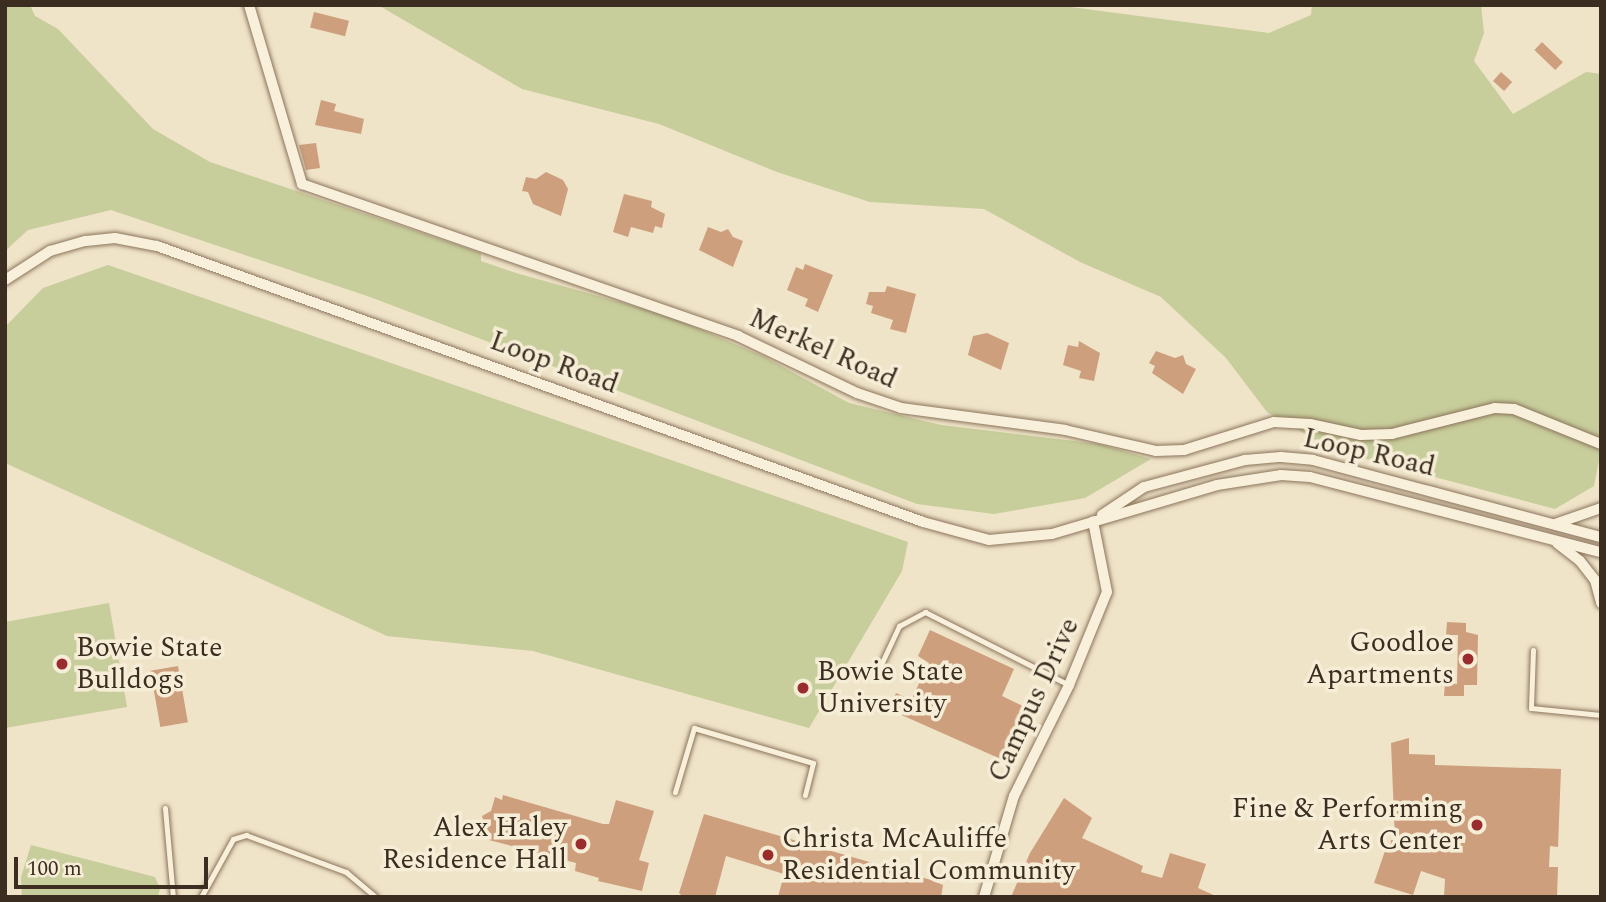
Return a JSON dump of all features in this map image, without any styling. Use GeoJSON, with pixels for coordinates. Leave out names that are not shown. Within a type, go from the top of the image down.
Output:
{"type":"FeatureCollection","features":[{"type":"Feature","properties":{"kind":"street","name":"Merkel Road"},"geometry":{"type":"LineString","coordinates":[[249,5],[302,184],[726,331],[857,393],[901,408],[1065,430],[1156,451],[1184,450],[1274,422],[1310,424],[1361,435],[1392,434],[1495,408],[1514,409],[1601,444]]}},
{"type":"Feature","properties":{"kind":"street","name":"Loop Road"},"geometry":{"type":"LineString","coordinates":[[5,280],[50,251],[100,238],[132,240],[203,260],[961,535],[1014,540],[1093,521],[1216,485],[1281,475],[1310,477],[1601,552]]}},
{"type":"Feature","properties":{"kind":"street","name":"Loop Road"},"geometry":{"type":"LineString","coordinates":[[1093,521],[1144,487],[1245,460],[1281,457],[1313,460],[1601,537]]}},
{"type":"Feature","properties":{"kind":"street"},"geometry":{"type":"LineString","coordinates":[[1553,525],[1601,508]]}},
{"type":"Feature","properties":{"kind":"street","name":"Campus Drive"},"geometry":{"type":"LineString","coordinates":[[984,897],[1014,796],[1069,685],[1107,592],[1093,521]]}},
{"type":"Feature","properties":{"kind":"street"},"geometry":{"type":"LineString","coordinates":[[1551,539],[1580,561],[1595,580],[1601,603]]}},
{"type":"Feature","properties":{"kind":"lane"},"geometry":{"type":"LineString","coordinates":[[878,671],[899,626],[925,612],[1069,685]]}},
{"type":"Feature","properties":{"kind":"lane"},"geometry":{"type":"LineString","coordinates":[[1533,650],[1531,708],[1601,715]]}},
{"type":"Feature","properties":{"kind":"lane"},"geometry":{"type":"LineString","coordinates":[[675,792],[694,729],[814,762],[805,795]]}},
{"type":"Feature","properties":{"kind":"lane"},"geometry":{"type":"LineString","coordinates":[[165,807],[173,897]]}},
{"type":"Feature","properties":{"kind":"lane"},"geometry":{"type":"LineString","coordinates":[[201,897],[220,856],[233,839],[246,835],[346,872],[376,897]]}},
{"type":"Feature","properties":{"kind":"green space"},"geometry":{"type":"Polygon","coordinates":[[[5,5],[30,5],[35,16],[58,29],[153,129],[210,162],[481,253],[481,261],[516,273],[666,315],[763,356],[849,403],[941,425],[1099,444],[1151,459],[1085,498],[994,514],[917,504],[370,297],[111,210],[28,230],[5,251],[5,5]]]}},
{"type":"Feature","properties":{"kind":"green space"},"geometry":{"type":"Polygon","coordinates":[[[378,5],[1055,5],[1269,33],[1311,15],[1312,5],[1481,5],[1484,33],[1474,61],[1513,114],[1586,72],[1601,74],[1601,450],[1594,486],[1555,509],[1333,450],[1267,412],[1226,358],[1161,297],[1080,262],[984,209],[870,202],[777,172],[659,124],[522,89],[378,5]]]}},
{"type":"Feature","properties":{"kind":"green space"},"geometry":{"type":"Polygon","coordinates":[[[108,265],[908,542],[902,571],[809,728],[533,651],[387,636],[5,463],[5,327],[43,288],[108,265]]]}},
{"type":"Feature","properties":{"kind":"green space","name":"Bowie State Bulldogs"},"geometry":{"type":"Polygon","coordinates":[[[109,603],[127,707],[5,728],[5,622],[109,603]]]}},
{"type":"Feature","properties":{"kind":"green space"},"geometry":{"type":"Polygon","coordinates":[[[31,845],[155,877],[160,888],[158,897],[22,897],[21,877],[31,845]]]}},
{"type":"Feature","properties":{"kind":"building"},"geometry":{"type":"Polygon","coordinates":[[[314,12],[349,21],[345,36],[310,28],[314,12]]]}},
{"type":"Feature","properties":{"kind":"building"},"geometry":{"type":"Polygon","coordinates":[[[1542,42],[1563,62],[1555,70],[1534,50],[1542,42]]]}},
{"type":"Feature","properties":{"kind":"building"},"geometry":{"type":"Polygon","coordinates":[[[1501,72],[1512,82],[1504,91],[1493,81],[1501,72]]]}},
{"type":"Feature","properties":{"kind":"building"},"geometry":{"type":"Polygon","coordinates":[[[321,100],[336,104],[334,111],[364,119],[361,134],[315,125],[321,100]]]}},
{"type":"Feature","properties":{"kind":"building"},"geometry":{"type":"Polygon","coordinates":[[[316,143],[320,168],[306,170],[299,145],[316,143]]]}},
{"type":"Feature","properties":{"kind":"building"},"geometry":{"type":"Polygon","coordinates":[[[546,172],[563,180],[568,189],[561,216],[533,204],[528,192],[522,191],[526,177],[536,179],[546,172]]]}},
{"type":"Feature","properties":{"kind":"building"},"geometry":{"type":"Polygon","coordinates":[[[624,194],[652,201],[651,207],[665,214],[662,228],[655,226],[653,233],[631,227],[628,237],[613,232],[624,194]]]}},
{"type":"Feature","properties":{"kind":"building"},"geometry":{"type":"Polygon","coordinates":[[[708,227],[721,232],[728,229],[733,237],[743,241],[733,267],[699,250],[708,227]]]}},
{"type":"Feature","properties":{"kind":"building"},"geometry":{"type":"Polygon","coordinates":[[[805,264],[833,275],[818,312],[805,306],[808,299],[787,290],[796,267],[803,270],[805,264]]]}},
{"type":"Feature","properties":{"kind":"building"},"geometry":{"type":"Polygon","coordinates":[[[887,286],[916,294],[906,333],[890,329],[893,320],[871,313],[873,306],[866,304],[869,292],[885,292],[887,286]]]}},
{"type":"Feature","properties":{"kind":"building"},"geometry":{"type":"Polygon","coordinates":[[[987,333],[1009,343],[1001,370],[968,355],[973,336],[987,333]]]}},
{"type":"Feature","properties":{"kind":"building"},"geometry":{"type":"Polygon","coordinates":[[[1079,341],[1100,353],[1094,381],[1079,378],[1081,371],[1063,365],[1068,345],[1078,347],[1079,341]]]}},
{"type":"Feature","properties":{"kind":"building"},"geometry":{"type":"Polygon","coordinates":[[[1156,351],[1175,358],[1183,355],[1186,364],[1196,369],[1183,394],[1152,373],[1155,366],[1149,363],[1156,351]]]}},
{"type":"Feature","properties":{"kind":"building","name":"Goodloe Apartments"},"geometry":{"type":"Polygon","coordinates":[[[1447,622],[1466,623],[1466,632],[1478,635],[1477,685],[1464,685],[1464,696],[1444,696],[1445,683],[1457,684],[1458,635],[1446,635],[1447,622]]]}},
{"type":"Feature","properties":{"kind":"building"},"geometry":{"type":"Polygon","coordinates":[[[930,630],[1014,669],[1002,696],[1027,708],[1003,760],[888,709],[896,693],[911,700],[929,663],[918,656],[930,630]]]}},
{"type":"Feature","properties":{"kind":"building"},"geometry":{"type":"Polygon","coordinates":[[[178,666],[188,722],[160,727],[150,671],[178,666]]]}},
{"type":"Feature","properties":{"kind":"building","name":"Fine & Performing Arts Center"},"geometry":{"type":"Polygon","coordinates":[[[1409,738],[1409,754],[1435,755],[1435,765],[1561,769],[1558,847],[1550,846],[1549,867],[1558,867],[1557,897],[1444,897],[1445,879],[1421,871],[1413,895],[1374,883],[1386,848],[1390,850],[1391,840],[1395,840],[1391,743],[1409,738]]]}},
{"type":"Feature","properties":{"kind":"building","name":"Alex Haley Residence Hall"},"geometry":{"type":"Polygon","coordinates":[[[503,795],[603,824],[609,824],[616,800],[654,811],[639,860],[649,863],[642,891],[598,881],[599,878],[575,871],[576,863],[489,840],[482,816],[491,811],[495,797],[502,800],[503,795]]]}},
{"type":"Feature","properties":{"kind":"building"},"geometry":{"type":"Polygon","coordinates":[[[1064,798],[1092,818],[1082,838],[1143,866],[1141,872],[1162,878],[1170,853],[1206,864],[1198,888],[1218,897],[1011,897],[1030,853],[1064,798]]]}},
{"type":"Feature","properties":{"kind":"building","name":"Christa McAuliffe Residential Community"},"geometry":{"type":"Polygon","coordinates":[[[704,814],[931,880],[943,885],[941,897],[778,897],[784,874],[726,856],[715,897],[683,897],[679,893],[704,814]]]}},
{"type":"Feature","properties":{"kind":"place","name":"Goodloe Apartments"},"geometry":{"type":"Point","coordinates":[1468,659]}},
{"type":"Feature","properties":{"kind":"place","name":"Bowie State Bulldogs"},"geometry":{"type":"Point","coordinates":[62,664]}},
{"type":"Feature","properties":{"kind":"place","name":"Bowie State University"},"geometry":{"type":"Point","coordinates":[803,688]}},
{"type":"Feature","properties":{"kind":"place","name":"Fine & Performing Arts Center"},"geometry":{"type":"Point","coordinates":[1477,825]}},
{"type":"Feature","properties":{"kind":"place","name":"Alex Haley Residence Hall"},"geometry":{"type":"Point","coordinates":[581,844]}},
{"type":"Feature","properties":{"kind":"place","name":"Christa McAuliffe Residential Community"},"geometry":{"type":"Point","coordinates":[768,855]}}]}
